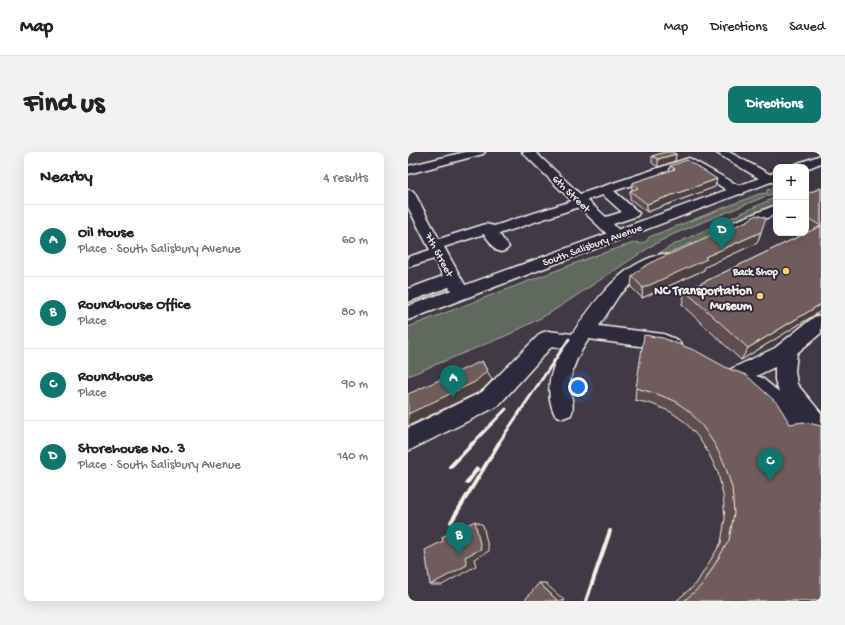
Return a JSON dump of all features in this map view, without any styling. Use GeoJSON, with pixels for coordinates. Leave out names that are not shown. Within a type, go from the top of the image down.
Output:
{"type":"FeatureCollection","features":[{"type":"Feature","properties":{"kind":"main road"},"geometry":{"type":"LineString","coordinates":[[808,164],[821,159]]}},
{"type":"Feature","properties":{"kind":"main road","name":"South Salisbury Avenue"},"geometry":{"type":"LineString","coordinates":[[408,312],[457,286],[616,235],[772,178]]}},
{"type":"Feature","properties":{"kind":"street"},"geometry":{"type":"LineString","coordinates":[[408,170],[479,152]]}},
{"type":"Feature","properties":{"kind":"street","name":"6th Street"},"geometry":{"type":"LineString","coordinates":[[528,152],[616,235]]}},
{"type":"Feature","properties":{"kind":"street"},"geometry":{"type":"LineString","coordinates":[[721,152],[772,178]]}},
{"type":"Feature","properties":{"kind":"street"},"geometry":{"type":"LineString","coordinates":[[678,155],[738,191]]}},
{"type":"Feature","properties":{"kind":"street"},"geometry":{"type":"LineString","coordinates":[[408,262],[437,248],[486,228],[493,231],[608,193],[689,162]]}},
{"type":"Feature","properties":{"kind":"street"},"geometry":{"type":"LineString","coordinates":[[608,193],[648,224]]}},
{"type":"Feature","properties":{"kind":"street","name":"7th Street"},"geometry":{"type":"LineString","coordinates":[[408,194],[457,286]]}},
{"type":"Feature","properties":{"kind":"street"},"geometry":{"type":"LineString","coordinates":[[718,234],[773,210]]}},
{"type":"Feature","properties":{"kind":"street"},"geometry":{"type":"LineString","coordinates":[[603,223],[632,213]]}},
{"type":"Feature","properties":{"kind":"street"},"geometry":{"type":"LineString","coordinates":[[493,231],[492,234],[501,247]]}},
{"type":"Feature","properties":{"kind":"street"},"geometry":{"type":"LineString","coordinates":[[563,408],[559,396],[559,384],[564,367],[581,336],[613,291],[634,273],[675,253]]}},
{"type":"Feature","properties":{"kind":"street"},"geometry":{"type":"LineString","coordinates":[[408,296],[457,286]]}},
{"type":"Feature","properties":{"kind":"street"},"geometry":{"type":"LineString","coordinates":[[818,329],[787,349],[782,354],[730,372],[748,379],[798,423],[814,425],[821,429]]}},
{"type":"Feature","properties":{"kind":"street"},"geometry":{"type":"LineString","coordinates":[[408,440],[490,399],[548,338],[581,336],[663,342],[688,351]]}},
{"type":"Feature","properties":{"kind":"street"},"geometry":{"type":"LineString","coordinates":[[787,349],[785,364],[786,384],[805,412],[821,429]]}},
{"type":"Feature","properties":{"kind":"green space"},"geometry":{"type":"Polygon","coordinates":[[[773,188],[773,193],[674,234],[653,245],[550,313],[510,334],[408,376],[408,327],[597,255],[637,242],[639,244],[647,241],[649,237],[759,194],[767,193],[767,190],[773,188]]]}},
{"type":"Feature","properties":{"kind":"green space"},"geometry":{"type":"Polygon","coordinates":[[[773,198],[773,209],[666,254],[638,269],[659,253],[675,244],[773,198]]]}},
{"type":"Feature","properties":{"kind":"building"},"geometry":{"type":"Polygon","coordinates":[[[665,152],[672,152],[676,154],[658,159],[652,156],[665,152]]]}},
{"type":"Feature","properties":{"kind":"building"},"geometry":{"type":"Polygon","coordinates":[[[687,160],[717,179],[647,204],[630,191],[638,188],[632,183],[675,169],[670,166],[687,160]]]}},
{"type":"Feature","properties":{"kind":"building"},"geometry":{"type":"Polygon","coordinates":[[[821,188],[821,226],[809,219],[809,193],[821,188]]]}},
{"type":"Feature","properties":{"kind":"building"},"geometry":{"type":"Polygon","coordinates":[[[756,215],[766,218],[761,232],[705,257],[707,259],[643,288],[632,276],[642,268],[658,259],[747,221],[756,215]]]}},
{"type":"Feature","properties":{"kind":"building","name":"Back Shop"},"geometry":{"type":"Polygon","coordinates":[[[821,226],[821,304],[748,348],[685,291],[800,236],[809,236],[809,232],[821,226]]]}},
{"type":"Feature","properties":{"kind":"building"},"geometry":{"type":"Polygon","coordinates":[[[644,335],[663,338],[696,351],[727,368],[746,375],[777,403],[790,424],[804,422],[821,426],[821,601],[684,601],[703,584],[729,540],[734,513],[732,488],[725,465],[715,445],[703,427],[690,412],[675,401],[636,388],[644,335]]]}},
{"type":"Feature","properties":{"kind":"building"},"geometry":{"type":"Polygon","coordinates":[[[482,361],[487,371],[475,382],[408,414],[408,394],[482,361]]]}},
{"type":"Feature","properties":{"kind":"building"},"geometry":{"type":"Polygon","coordinates":[[[475,521],[481,549],[465,557],[467,565],[430,585],[425,550],[443,541],[442,537],[475,521]]]}},
{"type":"Feature","properties":{"kind":"building"},"geometry":{"type":"Polygon","coordinates":[[[539,583],[558,601],[524,601],[539,583]]]}},
{"type":"Feature","properties":{"kind":"railway"},"geometry":{"type":"LineString","coordinates":[[498,444],[569,339]]}},
{"type":"Feature","properties":{"kind":"railway"},"geometry":{"type":"LineString","coordinates":[[472,444],[506,409]]}},
{"type":"Feature","properties":{"kind":"railway"},"geometry":{"type":"LineString","coordinates":[[450,467],[473,443]]}},
{"type":"Feature","properties":{"kind":"railway"},"geometry":{"type":"LineString","coordinates":[[451,522],[499,443]]}},
{"type":"Feature","properties":{"kind":"railway"},"geometry":{"type":"LineString","coordinates":[[467,483],[477,469]]}},
{"type":"Feature","properties":{"kind":"railway"},"geometry":{"type":"LineString","coordinates":[[586,601],[610,531]]}},
{"type":"Feature","properties":{"kind":"place","name":"Storehouse No. 3"},"geometry":{"type":"Point","coordinates":[722,250]}},
{"type":"Feature","properties":{"kind":"place","name":"Back Shop"},"geometry":{"type":"Point","coordinates":[786,271]}},
{"type":"Feature","properties":{"kind":"place","name":"NC Transportation Museum"},"geometry":{"type":"Point","coordinates":[760,296]}},
{"type":"Feature","properties":{"kind":"place","name":"Oil House"},"geometry":{"type":"Point","coordinates":[453,398]}},
{"type":"Feature","properties":{"kind":"place","name":"Roundhouse"},"geometry":{"type":"Point","coordinates":[770,481]}},
{"type":"Feature","properties":{"kind":"place","name":"Roundhouse Office"},"geometry":{"type":"Point","coordinates":[459,555]}}]}
